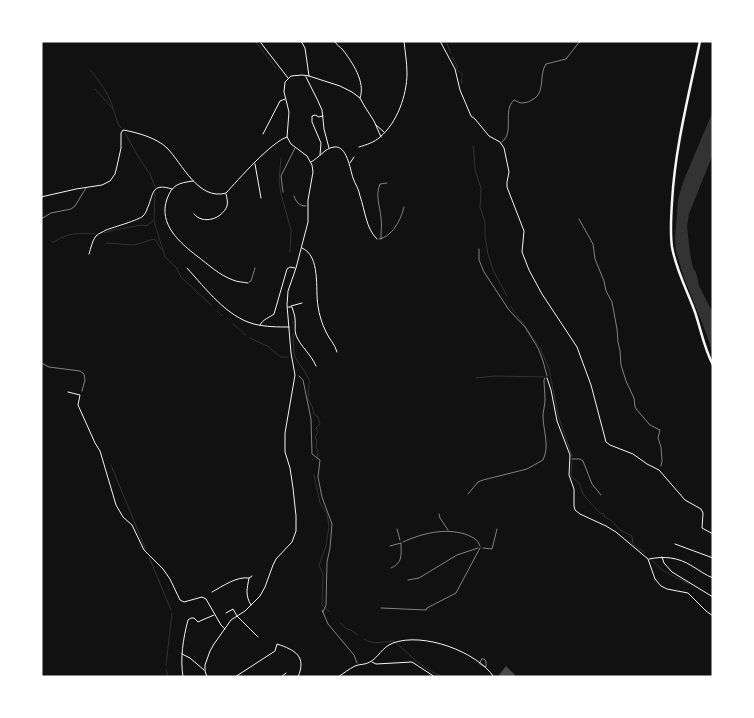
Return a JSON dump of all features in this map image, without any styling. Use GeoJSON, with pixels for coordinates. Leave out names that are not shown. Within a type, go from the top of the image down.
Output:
{"type":"FeatureCollection","features":[{"type":"Feature","properties":{"kind":"main road"},"geometry":{"type":"LineString","coordinates":[[700,41],[677,151],[671,233],[674,254],[695,313],[704,347],[712,365]]}},
{"type":"Feature","properties":{"kind":"street"},"geometry":{"type":"LineString","coordinates":[[301,41],[305,48],[309,76]]}},
{"type":"Feature","properties":{"kind":"street"},"geometry":{"type":"LineString","coordinates":[[334,41],[346,54],[358,76],[362,88],[360,98]]}},
{"type":"Feature","properties":{"kind":"street"},"geometry":{"type":"LineString","coordinates":[[359,147],[381,137],[398,113],[405,90],[407,71],[404,41]]}},
{"type":"Feature","properties":{"kind":"street"},"geometry":{"type":"LineString","coordinates":[[440,41],[455,68],[460,90],[471,116],[476,119],[489,136],[500,142],[504,148],[509,172],[506,182],[507,187],[524,231],[522,252],[542,294],[577,346],[591,385],[605,440],[610,445],[634,454],[659,470],[685,500],[701,509],[703,513],[702,528]]}},
{"type":"Feature","properties":{"kind":"street"},"geometry":{"type":"LineString","coordinates":[[261,43],[288,78]]}},
{"type":"Feature","properties":{"kind":"street"},"geometry":{"type":"LineString","coordinates":[[207,677],[205,665],[210,651],[231,620],[252,605],[262,593],[276,559],[292,542],[296,532],[293,488],[285,452],[285,433],[295,375],[291,355],[288,290],[302,248],[308,222],[308,206],[313,172],[311,162],[307,156],[295,148],[287,137],[289,112],[284,86],[288,78],[295,75],[309,76],[352,92],[360,98],[376,124],[381,137]]}},
{"type":"Feature","properties":{"kind":"street"},"geometry":{"type":"LineString","coordinates":[[306,76],[318,100],[329,149]]}},
{"type":"Feature","properties":{"kind":"street"},"geometry":{"type":"LineString","coordinates":[[264,134],[280,101],[285,98]]}},
{"type":"Feature","properties":{"kind":"street"},"geometry":{"type":"LineString","coordinates":[[320,156],[321,143],[312,122],[312,116],[323,116]]}},
{"type":"Feature","properties":{"kind":"street"},"geometry":{"type":"LineString","coordinates":[[376,124],[385,132]]}},
{"type":"Feature","properties":{"kind":"street"},"geometry":{"type":"LineString","coordinates":[[41,197],[110,182],[117,166],[121,148],[121,132],[123,130],[133,131],[146,136],[166,147],[194,181],[205,191],[216,194],[226,193],[278,142],[287,137]]}},
{"type":"Feature","properties":{"kind":"street"},"geometry":{"type":"LineString","coordinates":[[311,162],[329,149],[336,147],[342,150],[360,193],[367,222],[377,239]]}},
{"type":"Feature","properties":{"kind":"street"},"geometry":{"type":"LineString","coordinates":[[349,163],[352,162],[354,157]]}},
{"type":"Feature","properties":{"kind":"street"},"geometry":{"type":"LineString","coordinates":[[255,164],[261,198]]}},
{"type":"Feature","properties":{"kind":"street"},"geometry":{"type":"LineString","coordinates":[[194,181],[179,183],[172,189],[165,203],[167,222],[176,237],[186,248],[213,269],[235,281],[248,283]]}},
{"type":"Feature","properties":{"kind":"street"},"geometry":{"type":"LineString","coordinates":[[89,254],[98,234],[143,216],[147,211],[156,188],[172,189]]}},
{"type":"Feature","properties":{"kind":"street"},"geometry":{"type":"LineString","coordinates":[[194,214],[196,217],[206,220],[217,217],[227,204],[226,193]]}},
{"type":"Feature","properties":{"kind":"street"},"geometry":{"type":"LineString","coordinates":[[302,248],[310,253],[312,258],[317,279],[318,305],[326,332],[336,346],[337,352]]}},
{"type":"Feature","properties":{"kind":"street"},"geometry":{"type":"LineString","coordinates":[[260,326],[264,319],[274,314],[286,269],[290,267],[296,268]]}},
{"type":"Feature","properties":{"kind":"street"},"geometry":{"type":"LineString","coordinates":[[187,268],[223,307],[233,315],[260,326],[289,327]]}},
{"type":"Feature","properties":{"kind":"street"},"geometry":{"type":"LineString","coordinates":[[289,307],[302,303]]}},
{"type":"Feature","properties":{"kind":"street"},"geometry":{"type":"LineString","coordinates":[[289,307],[292,307],[293,310],[296,336],[316,366]]}},
{"type":"Feature","properties":{"kind":"street"},"geometry":{"type":"LineString","coordinates":[[547,378],[556,417],[569,452],[569,474],[574,489],[574,506],[576,511],[616,532],[648,559],[654,579],[660,586],[688,594],[706,612],[713,616]]}},
{"type":"Feature","properties":{"kind":"street"},"geometry":{"type":"LineString","coordinates":[[68,392],[80,395],[78,404],[100,452],[116,505],[123,517],[132,525],[144,550],[170,579],[180,600],[184,602],[202,597],[206,599],[225,629]]}},
{"type":"Feature","properties":{"kind":"street"},"geometry":{"type":"LineString","coordinates":[[699,528],[713,534]]}},
{"type":"Feature","properties":{"kind":"street"},"geometry":{"type":"LineString","coordinates":[[675,544],[713,558]]}},
{"type":"Feature","properties":{"kind":"street"},"geometry":{"type":"LineString","coordinates":[[662,557],[664,563],[672,572],[713,597]]}},
{"type":"Feature","properties":{"kind":"street"},"geometry":{"type":"LineString","coordinates":[[648,559],[673,558],[687,563],[713,578]]}},
{"type":"Feature","properties":{"kind":"street"},"geometry":{"type":"LineString","coordinates":[[212,592],[225,584],[252,576]]}},
{"type":"Feature","properties":{"kind":"street"},"geometry":{"type":"LineString","coordinates":[[249,578],[246,593],[252,605]]}},
{"type":"Feature","properties":{"kind":"street"},"geometry":{"type":"LineString","coordinates":[[226,613],[233,609],[237,616],[258,637]]}},
{"type":"Feature","properties":{"kind":"street"},"geometry":{"type":"LineString","coordinates":[[183,677],[182,647],[188,620],[194,618],[198,622],[215,614]]}},
{"type":"Feature","properties":{"kind":"street"},"geometry":{"type":"LineString","coordinates":[[338,677],[356,666],[371,662],[384,648],[397,642],[411,640],[422,640],[450,646],[480,662],[494,677]]}},
{"type":"Feature","properties":{"kind":"street"},"geometry":{"type":"LineString","coordinates":[[235,677],[275,651],[278,644],[290,648],[299,657],[301,670],[298,677]]}},
{"type":"Feature","properties":{"kind":"street"},"geometry":{"type":"LineString","coordinates":[[182,654],[190,658],[205,671]]}},
{"type":"Feature","properties":{"kind":"street"},"geometry":{"type":"LineString","coordinates":[[371,662],[376,664],[412,662],[435,677]]}},
{"type":"Feature","properties":{"kind":"street"},"geometry":{"type":"LineString","coordinates":[[280,677],[286,673]]}},
{"type":"Feature","properties":{"kind":"lane"},"geometry":{"type":"LineString","coordinates":[[500,142],[506,139],[510,103],[514,100],[522,103],[528,102],[537,97],[540,92],[543,70],[546,64],[566,59],[580,41]]}},
{"type":"Feature","properties":{"kind":"lane"},"geometry":{"type":"LineString","coordinates":[[283,192],[281,176],[295,148]]}},
{"type":"Feature","properties":{"kind":"lane"},"geometry":{"type":"LineString","coordinates":[[381,239],[378,191],[380,184],[388,183]]}},
{"type":"Feature","properties":{"kind":"lane"},"geometry":{"type":"LineString","coordinates":[[41,220],[51,213],[71,209],[87,188]]}},
{"type":"Feature","properties":{"kind":"lane"},"geometry":{"type":"LineString","coordinates":[[294,196],[302,206],[308,206]]}},
{"type":"Feature","properties":{"kind":"lane"},"geometry":{"type":"LineString","coordinates":[[377,239],[381,239],[389,234],[401,216],[404,207]]}},
{"type":"Feature","properties":{"kind":"lane"},"geometry":{"type":"LineString","coordinates":[[468,494],[478,482],[528,469],[543,460],[546,451],[543,422],[545,402],[544,380],[547,378],[543,361],[538,348],[525,327],[509,310],[484,272],[479,260],[479,248]]}},
{"type":"Feature","properties":{"kind":"lane"},"geometry":{"type":"LineString","coordinates":[[248,283],[251,281],[255,268]]}},
{"type":"Feature","properties":{"kind":"lane"},"geometry":{"type":"LineString","coordinates":[[570,459],[583,461],[592,484],[601,495]]}},
{"type":"Feature","properties":{"kind":"lane"},"geometry":{"type":"LineString","coordinates":[[390,546],[401,543],[400,562],[397,566],[391,568]]}},
{"type":"Feature","properties":{"kind":"lane"},"geometry":{"type":"LineString","coordinates":[[381,608],[426,610],[454,594],[480,548]]}},
{"type":"Feature","properties":{"kind":"lane"},"geometry":{"type":"LineString","coordinates":[[480,662],[484,659],[486,667]]}},
{"type":"Feature","properties":{"kind":"path"},"geometry":{"type":"LineString","coordinates":[[579,219],[594,244],[595,259],[606,291],[612,302],[620,361],[634,398],[636,410],[650,425],[660,430],[658,438],[662,461],[659,470]]}},
{"type":"Feature","properties":{"kind":"path"},"geometry":{"type":"LineString","coordinates":[[41,363],[49,367],[80,371],[84,374],[84,386],[80,395]]}},
{"type":"Feature","properties":{"kind":"path"},"geometry":{"type":"LineString","coordinates":[[295,375],[303,380],[311,423],[312,454],[320,460],[319,484],[331,522],[330,548],[326,562],[326,605],[323,612]]}},
{"type":"Feature","properties":{"kind":"path"},"geometry":{"type":"LineString","coordinates":[[439,514],[449,531]]}},
{"type":"Feature","properties":{"kind":"path"},"geometry":{"type":"LineString","coordinates":[[397,529],[401,543],[431,533],[449,531],[473,537],[479,543],[480,548]]}},
{"type":"Feature","properties":{"kind":"path"},"geometry":{"type":"LineString","coordinates":[[408,580],[419,578],[457,555],[476,548],[492,549],[497,529]]}},
{"type":"Feature","properties":{"kind":"path"},"geometry":{"type":"LineString","coordinates":[[322,610],[328,624],[354,655],[357,664]]}},
{"type":"Feature","properties":{"kind":"shaded area"},"geometry":{"type":"Polygon","coordinates":[[[713,111],[713,154],[689,214],[687,227],[693,268],[696,272],[699,286],[713,313],[713,354],[684,278],[676,251],[675,238],[678,200],[683,182],[713,111]]]}},
{"type":"Feature","properties":{"kind":"building"},"geometry":{"type":"Polygon","coordinates":[[[506,666],[515,675],[514,677],[500,677],[499,675],[506,666]]]}},
{"type":"Feature","properties":{"kind":"waterway"},"geometry":{"type":"LineString","coordinates":[[255,41],[276,68]]}},
{"type":"Feature","properties":{"kind":"waterway"},"geometry":{"type":"LineString","coordinates":[[446,41],[451,54]]}},
{"type":"Feature","properties":{"kind":"waterway"},"geometry":{"type":"LineString","coordinates":[[452,57],[457,70],[462,76]]}},
{"type":"Feature","properties":{"kind":"waterway"},"geometry":{"type":"LineString","coordinates":[[90,70],[108,96],[121,128]]}},
{"type":"Feature","properties":{"kind":"waterway"},"geometry":{"type":"LineString","coordinates":[[461,84],[462,78]]}},
{"type":"Feature","properties":{"kind":"waterway"},"geometry":{"type":"LineString","coordinates":[[95,89],[113,109]]}},
{"type":"Feature","properties":{"kind":"waterway"},"geometry":{"type":"LineString","coordinates":[[125,133],[150,174],[155,187]]}},
{"type":"Feature","properties":{"kind":"waterway"},"geometry":{"type":"LineString","coordinates":[[473,146],[475,170],[481,188],[480,207],[485,222],[488,254],[493,270],[507,296]]}},
{"type":"Feature","properties":{"kind":"waterway"},"geometry":{"type":"LineString","coordinates":[[281,158],[279,181],[291,230],[290,252]]}},
{"type":"Feature","properties":{"kind":"waterway"},"geometry":{"type":"LineString","coordinates":[[155,192],[154,221],[165,257],[176,267],[181,277],[212,306]]}},
{"type":"Feature","properties":{"kind":"waterway"},"geometry":{"type":"LineString","coordinates":[[104,233],[142,225],[146,226],[153,221]]}},
{"type":"Feature","properties":{"kind":"waterway"},"geometry":{"type":"LineString","coordinates":[[52,242],[64,236],[74,234],[96,234]]}},
{"type":"Feature","properties":{"kind":"waterway"},"geometry":{"type":"LineString","coordinates":[[106,243],[134,245],[154,239],[163,250]]}},
{"type":"Feature","properties":{"kind":"waterway"},"geometry":{"type":"LineString","coordinates":[[510,305],[515,313]]}},
{"type":"Feature","properties":{"kind":"waterway"},"geometry":{"type":"LineString","coordinates":[[517,315],[538,345]]}},
{"type":"Feature","properties":{"kind":"waterway"},"geometry":{"type":"LineString","coordinates":[[233,324],[246,335]]}},
{"type":"Feature","properties":{"kind":"waterway"},"geometry":{"type":"LineString","coordinates":[[293,333],[294,354],[310,382],[308,399],[320,424],[316,428],[318,432],[315,437],[318,450],[317,460]]}},
{"type":"Feature","properties":{"kind":"waterway"},"geometry":{"type":"LineString","coordinates":[[250,338],[267,346],[281,357],[288,357]]}},
{"type":"Feature","properties":{"kind":"waterway"},"geometry":{"type":"LineString","coordinates":[[540,348],[549,369],[558,415],[572,456]]}},
{"type":"Feature","properties":{"kind":"waterway"},"geometry":{"type":"LineString","coordinates":[[476,378],[494,376],[545,377]]}},
{"type":"Feature","properties":{"kind":"waterway"},"geometry":{"type":"LineString","coordinates":[[572,462],[571,476],[579,483],[587,499],[620,530],[632,536],[633,544],[645,553]]}},
{"type":"Feature","properties":{"kind":"waterway"},"geometry":{"type":"LineString","coordinates":[[111,465],[146,550]]}},
{"type":"Feature","properties":{"kind":"waterway"},"geometry":{"type":"LineString","coordinates":[[314,475],[320,503],[327,514],[329,526],[326,546],[319,565],[323,574],[322,605],[330,612]]}},
{"type":"Feature","properties":{"kind":"waterway"},"geometry":{"type":"LineString","coordinates":[[149,557],[171,610]]}},
{"type":"Feature","properties":{"kind":"waterway"},"geometry":{"type":"LineString","coordinates":[[652,560],[664,571],[689,584]]}},
{"type":"Feature","properties":{"kind":"waterway"},"geometry":{"type":"LineString","coordinates":[[166,665],[172,613]]}},
{"type":"Feature","properties":{"kind":"waterway"},"geometry":{"type":"LineString","coordinates":[[340,623],[358,635]]}},
{"type":"Feature","properties":{"kind":"waterway"},"geometry":{"type":"LineString","coordinates":[[364,639],[375,643],[394,641],[422,665],[443,677]]}},
{"type":"Feature","properties":{"kind":"waterway"},"geometry":{"type":"LineString","coordinates":[[166,670],[168,677]]}}]}
